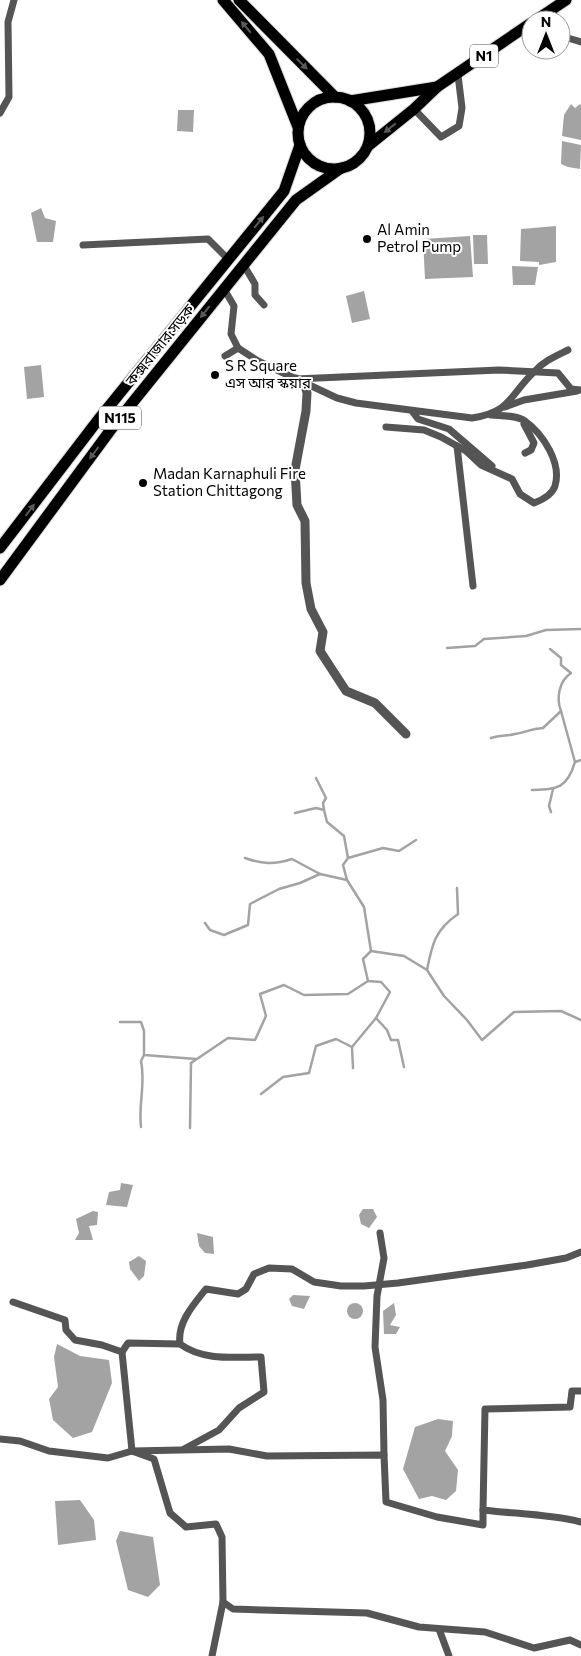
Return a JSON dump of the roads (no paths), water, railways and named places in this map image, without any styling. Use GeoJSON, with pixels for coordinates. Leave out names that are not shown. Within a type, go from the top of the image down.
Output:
{"type":"FeatureCollection","features":[{"type":"Feature","properties":{"kind":"highway"},"geometry":{"type":"LineString","coordinates":[[223,0],[269,54],[298,127],[300,145],[309,159],[316,164],[332,169],[341,168],[354,162],[368,146],[370,137],[368,120],[357,105],[350,100],[335,97],[318,100],[311,105],[301,118],[298,127]]}},
{"type":"Feature","properties":{"kind":"highway"},"geometry":{"type":"LineString","coordinates":[[239,0],[335,97]]}},
{"type":"Feature","properties":{"kind":"highway"},"geometry":{"type":"LineString","coordinates":[[555,10],[566,0]]}},
{"type":"Feature","properties":{"kind":"highway","name":"N1"},"geometry":{"type":"LineString","coordinates":[[368,146],[414,109],[437,87],[458,75],[521,30]]}},
{"type":"Feature","properties":{"kind":"highway","name":"N1"},"geometry":{"type":"LineString","coordinates":[[350,100],[437,87]]}},
{"type":"Feature","properties":{"kind":"highway","name":"কক্সবাজার সড়ক"},"geometry":{"type":"LineString","coordinates":[[0,548],[98,420],[284,191],[300,145]]}},
{"type":"Feature","properties":{"kind":"highway","name":"কক্সবাজার সড়ক"},"geometry":{"type":"LineString","coordinates":[[0,580],[112,428],[243,264],[296,200],[341,168]]}},
{"type":"Feature","properties":{"kind":"street"},"geometry":{"type":"LineString","coordinates":[[0,113],[9,97],[8,22],[14,0]]}},
{"type":"Feature","properties":{"kind":"street"},"geometry":{"type":"LineString","coordinates":[[414,109],[441,137],[459,126],[462,108],[458,75]]}},
{"type":"Feature","properties":{"kind":"street"},"geometry":{"type":"LineString","coordinates":[[83,245],[208,239],[229,260]]}},
{"type":"Feature","properties":{"kind":"street"},"geometry":{"type":"LineString","coordinates":[[243,264],[255,284],[255,295],[264,305]]}},
{"type":"Feature","properties":{"kind":"street"},"geometry":{"type":"LineString","coordinates":[[224,289],[234,306],[231,334],[238,348],[258,361],[337,398],[412,412],[472,418],[491,415],[522,419],[547,444],[555,473],[555,487],[546,498],[534,504],[520,494],[512,479],[481,465],[466,451],[457,446],[424,430],[386,427]]}},
{"type":"Feature","properties":{"kind":"street"},"geometry":{"type":"LineString","coordinates":[[225,356],[238,348]]}},
{"type":"Feature","properties":{"kind":"street"},"geometry":{"type":"LineString","coordinates":[[504,407],[534,371],[551,358],[568,350]]}},
{"type":"Feature","properties":{"kind":"street"},"geometry":{"type":"LineString","coordinates":[[296,379],[499,370],[534,371],[558,373],[571,389],[579,390]]}},
{"type":"Feature","properties":{"kind":"street"},"geometry":{"type":"LineString","coordinates":[[296,379],[305,386],[307,393],[306,411],[295,470],[297,506],[305,521],[306,583],[311,609],[323,632],[320,651],[346,691],[375,703],[406,734]]}},
{"type":"Feature","properties":{"kind":"street"},"geometry":{"type":"LineString","coordinates":[[491,415],[504,407],[524,400],[579,390]]}},
{"type":"Feature","properties":{"kind":"street"},"geometry":{"type":"LineString","coordinates":[[412,412],[418,419],[449,429],[482,459],[506,476]]}},
{"type":"Feature","properties":{"kind":"street"},"geometry":{"type":"LineString","coordinates":[[522,419],[534,444],[531,450],[525,453]]}},
{"type":"Feature","properties":{"kind":"street"},"geometry":{"type":"LineString","coordinates":[[457,446],[473,586]]}},
{"type":"Feature","properties":{"kind":"street"},"geometry":{"type":"LineString","coordinates":[[380,1233],[384,1258],[379,1284],[375,1347],[383,1400],[386,1502],[437,1517],[484,1525],[486,1409],[570,1407],[572,1391],[581,1391]]}},
{"type":"Feature","properties":{"kind":"street"},"geometry":{"type":"LineString","coordinates":[[180,1344],[178,1333],[190,1308],[206,1289],[238,1294],[246,1289],[254,1274],[269,1268],[292,1269],[314,1282],[341,1286],[379,1284],[527,1265],[566,1258],[581,1252]]}},
{"type":"Feature","properties":{"kind":"street"},"geometry":{"type":"LineString","coordinates":[[13,1302],[64,1320],[66,1330],[75,1340],[102,1345],[122,1352]]}},
{"type":"Feature","properties":{"kind":"street"},"geometry":{"type":"LineString","coordinates":[[132,1451],[122,1352],[128,1343],[180,1344],[190,1351],[220,1357],[261,1357],[264,1392],[239,1408],[219,1430],[184,1449]]}},
{"type":"Feature","properties":{"kind":"street"},"geometry":{"type":"LineString","coordinates":[[0,1439],[20,1442],[49,1451],[108,1458],[132,1451],[184,1449],[229,1449],[266,1456],[384,1455]]}},
{"type":"Feature","properties":{"kind":"street"},"geometry":{"type":"LineString","coordinates":[[132,1451],[154,1459],[170,1513],[186,1527],[216,1524],[222,1537],[223,1602],[212,1656]]}},
{"type":"Feature","properties":{"kind":"street"},"geometry":{"type":"LineString","coordinates":[[484,1510],[532,1516],[555,1515],[581,1522]]}},
{"type":"Feature","properties":{"kind":"street"},"geometry":{"type":"LineString","coordinates":[[223,1602],[233,1609],[367,1613],[419,1627],[485,1632],[534,1648],[570,1640],[581,1645]]}},
{"type":"Feature","properties":{"kind":"street"},"geometry":{"type":"LineString","coordinates":[[439,1629],[449,1656]]}},
{"type":"Feature","properties":{"kind":"waterway"},"geometry":{"type":"LineString","coordinates":[[447,648],[475,646],[484,639],[526,636],[546,630],[581,629]]}},
{"type":"Feature","properties":{"kind":"waterway"},"geometry":{"type":"LineString","coordinates":[[550,649],[561,658],[561,665],[571,673],[561,685],[559,695],[561,711]]}},
{"type":"Feature","properties":{"kind":"waterway"},"geometry":{"type":"LineString","coordinates":[[491,738],[543,728],[561,711],[575,762],[581,760]]}},
{"type":"Feature","properties":{"kind":"waterway"},"geometry":{"type":"LineString","coordinates":[[532,790],[560,786],[568,778],[575,762]]}},
{"type":"Feature","properties":{"kind":"waterway"},"geometry":{"type":"LineString","coordinates":[[316,778],[326,798],[323,803],[324,810]]}},
{"type":"Feature","properties":{"kind":"waterway"},"geometry":{"type":"LineString","coordinates":[[551,812],[549,806],[553,789]]}},
{"type":"Feature","properties":{"kind":"waterway"},"geometry":{"type":"LineString","coordinates":[[295,813],[316,808],[324,810],[327,822],[344,836],[348,858]]}},
{"type":"Feature","properties":{"kind":"waterway"},"geometry":{"type":"LineString","coordinates":[[416,840],[399,851],[383,848],[348,858],[343,865],[347,880],[364,907],[371,951],[404,956],[427,970],[444,996],[467,1020],[482,1040],[514,1012],[561,1011],[581,1020]]}},
{"type":"Feature","properties":{"kind":"waterway"},"geometry":{"type":"LineString","coordinates":[[245,858],[268,863],[292,859],[320,874],[347,880]]}},
{"type":"Feature","properties":{"kind":"waterway"},"geometry":{"type":"LineString","coordinates":[[205,923],[210,930],[224,935],[248,925],[250,904],[279,889],[300,883],[320,874]]}},
{"type":"Feature","properties":{"kind":"waterway"},"geometry":{"type":"LineString","coordinates":[[427,970],[433,945],[439,932],[458,914],[457,888]]}},
{"type":"Feature","properties":{"kind":"waterway"},"geometry":{"type":"LineString","coordinates":[[353,1068],[352,1047],[376,1018],[390,992],[381,982],[368,981],[363,959],[371,951]]}},
{"type":"Feature","properties":{"kind":"waterway"},"geometry":{"type":"LineString","coordinates":[[191,1063],[228,1038],[255,1040],[266,1016],[260,994],[284,985],[304,995],[348,994],[368,981]]}},
{"type":"Feature","properties":{"kind":"waterway"},"geometry":{"type":"LineString","coordinates":[[376,1018],[387,1030],[391,1040],[398,1040],[404,1067]]}},
{"type":"Feature","properties":{"kind":"waterway"},"geometry":{"type":"LineString","coordinates":[[120,1022],[141,1022],[144,1031],[144,1055],[196,1059]]}},
{"type":"Feature","properties":{"kind":"waterway"},"geometry":{"type":"LineString","coordinates":[[261,1094],[283,1077],[309,1073],[316,1046],[336,1039],[352,1047]]}},
{"type":"Feature","properties":{"kind":"waterway"},"geometry":{"type":"LineString","coordinates":[[141,1127],[140,1110],[143,1078],[141,1061],[144,1055]]}},
{"type":"Feature","properties":{"kind":"waterway"},"geometry":{"type":"LineString","coordinates":[[190,1128],[191,1063]]}},
{"type":"Feature","properties":{"kind":"place","name":"Al Amin Petrol Pump"},"geometry":{"type":"Point","coordinates":[367,239]}},
{"type":"Feature","properties":{"kind":"place","name":"S R Square এস আর স্কয়ার"},"geometry":{"type":"Point","coordinates":[215,375]}},
{"type":"Feature","properties":{"kind":"place","name":"Madan Karnaphuli Fire Station Chittagong"},"geometry":{"type":"Point","coordinates":[143,483]}}]}
